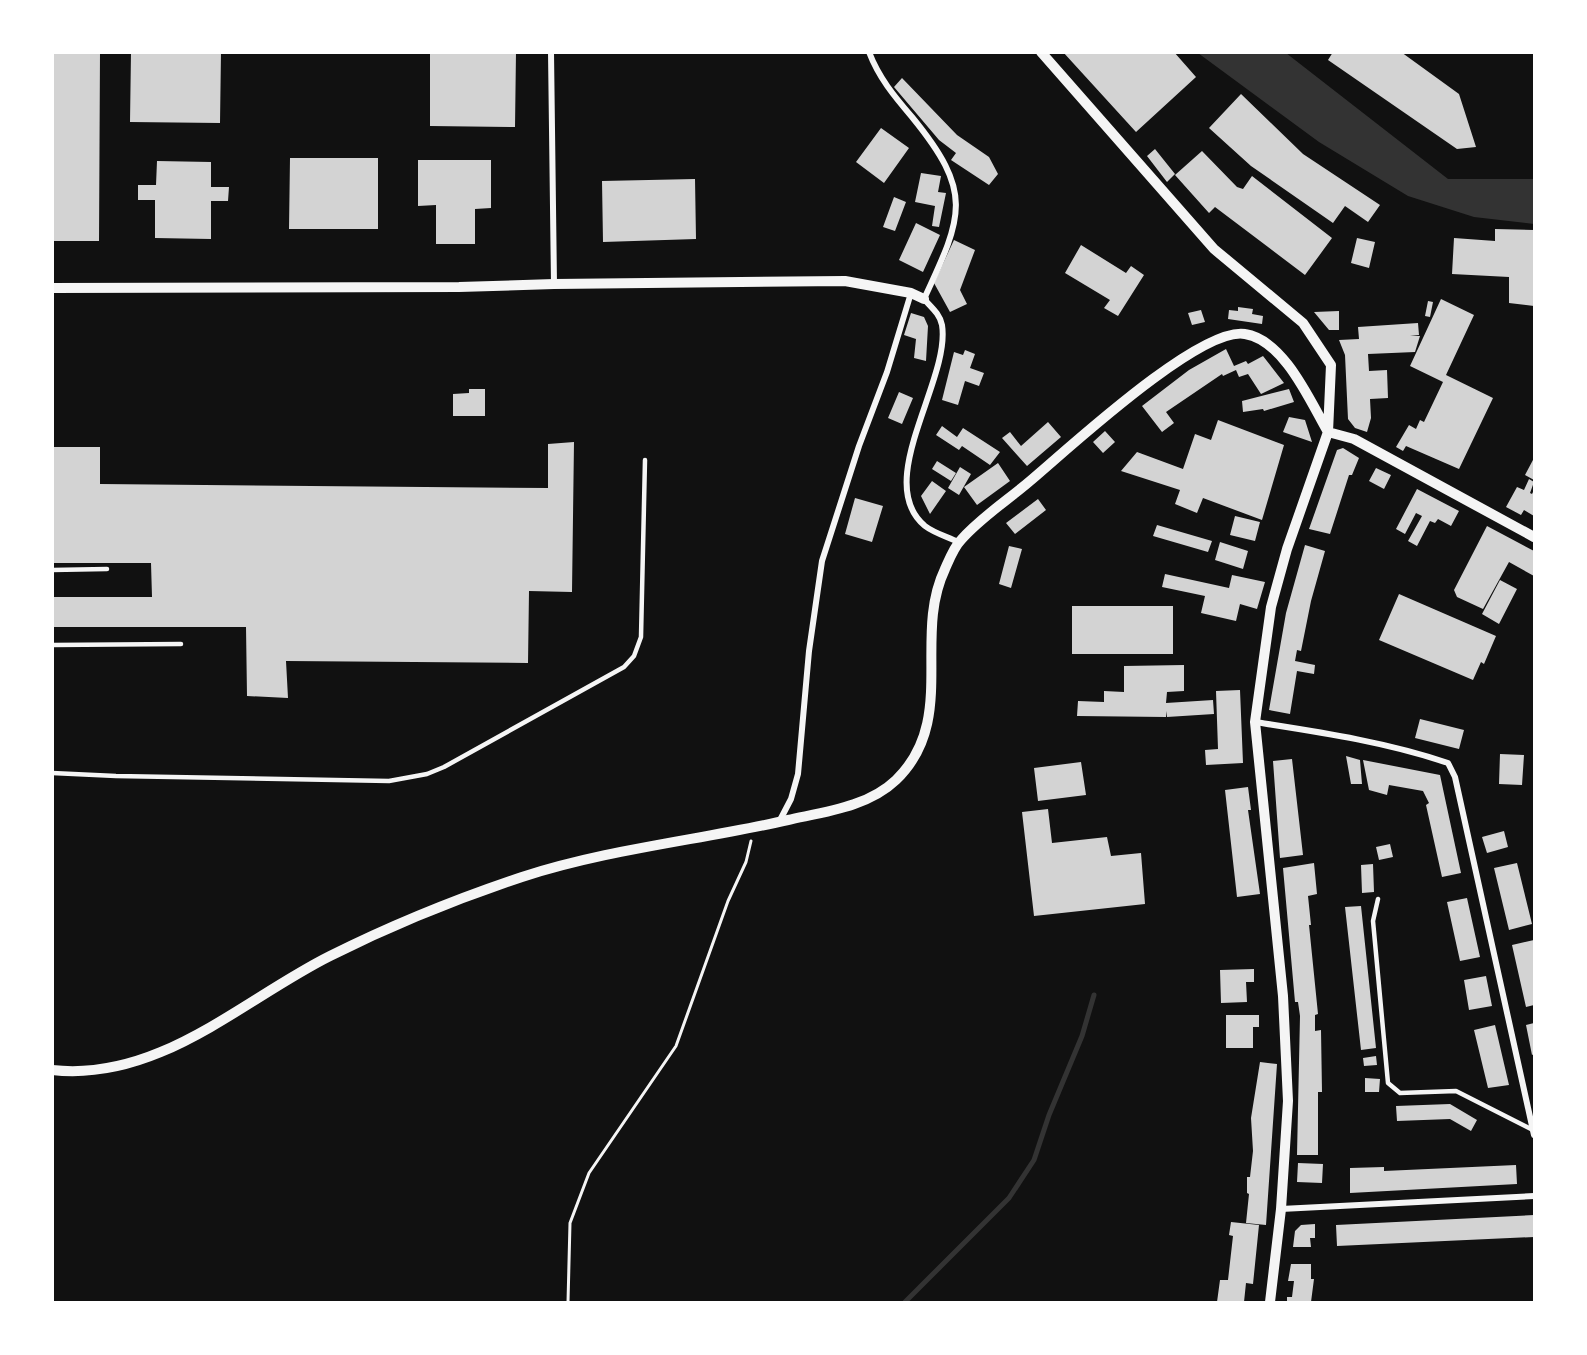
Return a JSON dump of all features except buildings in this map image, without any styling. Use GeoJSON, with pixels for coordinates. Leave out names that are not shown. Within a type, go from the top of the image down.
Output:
{"type":"FeatureCollection","features":[{"type":"Feature","properties":{"kind":"street"},"geometry":{"type":"LineString","coordinates":[[551,52],[554,284]]}},
{"type":"Feature","properties":{"kind":"street"},"geometry":{"type":"LineString","coordinates":[[869,52],[878,76],[933,143],[952,176],[958,209],[947,250],[924,299]]}},
{"type":"Feature","properties":{"kind":"street"},"geometry":{"type":"LineString","coordinates":[[1041,52],[1214,249],[1303,323],[1331,365],[1328,432],[1287,549],[1271,607],[1255,722],[1283,996],[1288,1101],[1281,1209],[1270,1302]]}},
{"type":"Feature","properties":{"kind":"street"},"geometry":{"type":"LineString","coordinates":[[52,288],[459,287],[845,281],[911,293],[924,299],[936,311],[942,323],[942,338],[939,362],[911,454],[908,498],[915,514],[926,527],[958,542]]}},
{"type":"Feature","properties":{"kind":"street"},"geometry":{"type":"LineString","coordinates":[[779,822],[791,799],[798,774],[809,651],[822,561],[859,446],[887,372],[911,293]]}},
{"type":"Feature","properties":{"kind":"street"},"geometry":{"type":"LineString","coordinates":[[52,1070],[103,1068],[138,1061],[170,1049],[327,957],[426,912],[523,877],[567,864],[755,828],[849,806],[876,794],[896,780],[921,744],[931,709],[930,621],[934,596],[958,542],[1140,387],[1216,339],[1246,334],[1267,343],[1282,356],[1328,432],[1354,439],[1534,537]]}},
{"type":"Feature","properties":{"kind":"street"},"geometry":{"type":"LineString","coordinates":[[1255,722],[1394,748],[1448,763],[1455,777],[1534,1132]]}},
{"type":"Feature","properties":{"kind":"street"},"geometry":{"type":"LineString","coordinates":[[1281,1209],[1534,1196]]}},
{"type":"Feature","properties":{"kind":"lane"},"geometry":{"type":"LineString","coordinates":[[52,773],[116,777],[389,781],[428,774],[444,767],[624,667],[634,656],[641,637],[645,460]]}},
{"type":"Feature","properties":{"kind":"lane"},"geometry":{"type":"LineString","coordinates":[[52,570],[107,569]]}},
{"type":"Feature","properties":{"kind":"lane"},"geometry":{"type":"LineString","coordinates":[[52,645],[182,644]]}},
{"type":"Feature","properties":{"kind":"lane"},"geometry":{"type":"LineString","coordinates":[[1378,898],[1373,921],[1388,1083],[1400,1093],[1456,1091],[1534,1132]]}},
{"type":"Feature","properties":{"kind":"path"},"geometry":{"type":"LineString","coordinates":[[568,1302],[570,1223],[589,1173],[676,1046],[728,901],[747,862],[755,828]]}},
{"type":"Feature","properties":{"kind":"shaded area"},"geometry":{"type":"Polygon","coordinates":[[[1198,53],[1286,53],[1448,179],[1534,179],[1534,224],[1474,217],[1408,196],[1319,142],[1198,53]]]}},
{"type":"Feature","properties":{"kind":"waterway"},"geometry":{"type":"LineString","coordinates":[[905,1302],[1009,1198],[1034,1160],[1049,1115],[1082,1036],[1094,995]]}}]}
